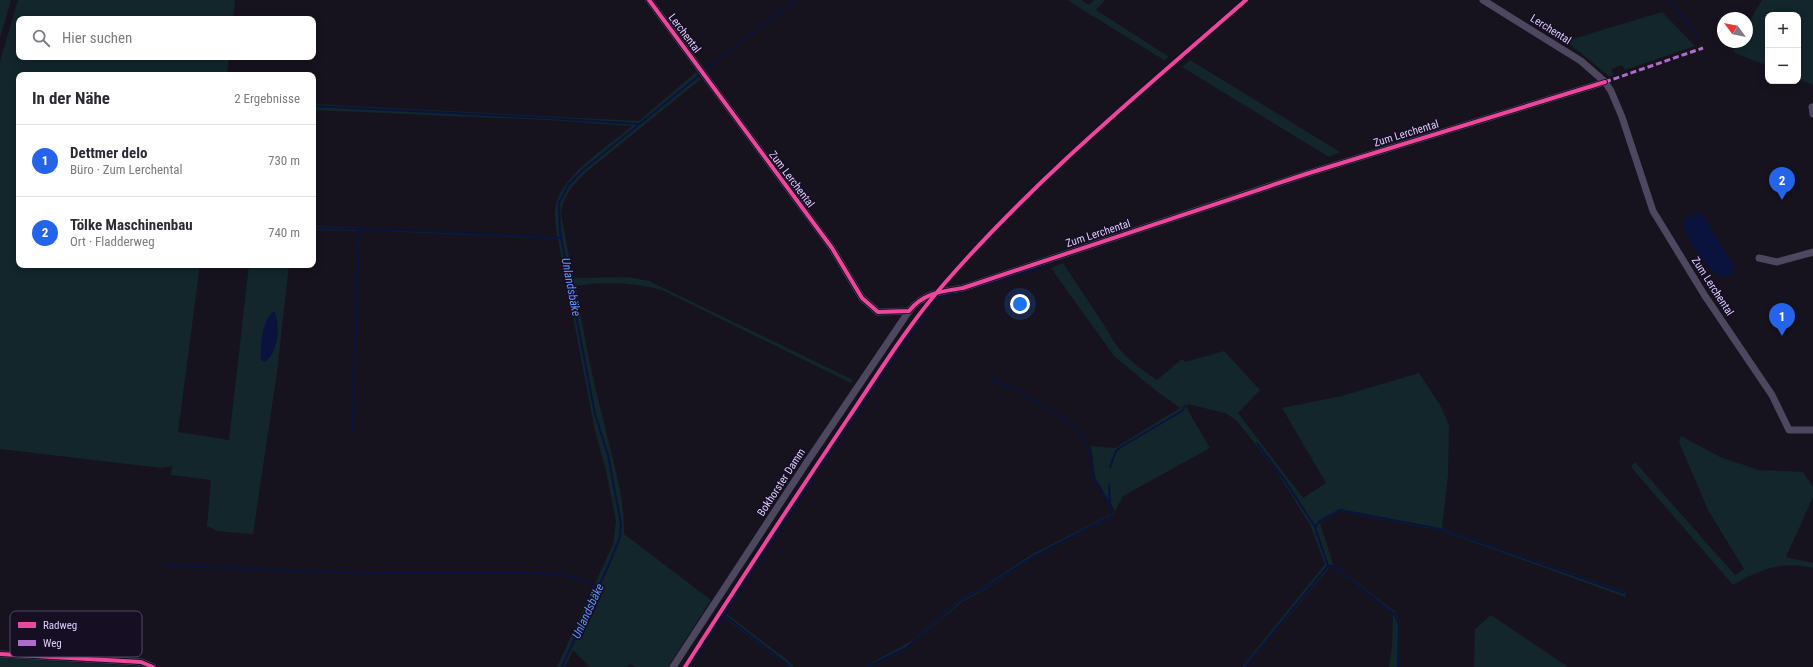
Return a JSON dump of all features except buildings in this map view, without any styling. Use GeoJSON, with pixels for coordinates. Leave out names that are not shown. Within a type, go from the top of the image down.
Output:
{"type":"FeatureCollection","features":[{"type":"Feature","properties":{"kind":"street","name":"Lerchental"},"geometry":{"type":"LineString","coordinates":[[649,0],[706,78]]}},
{"type":"Feature","properties":{"kind":"street","name":"Lerchental"},"geometry":{"type":"LineString","coordinates":[[1482,0],[1581,61],[1605,82]]}},
{"type":"Feature","properties":{"kind":"street","name":"Zum Lerchental"},"geometry":{"type":"LineString","coordinates":[[706,78],[832,248],[862,298],[878,312],[909,311],[916,303],[938,292],[964,288],[1306,174],[1605,82],[1611,91],[1622,117],[1653,211],[1705,296],[1772,395],[1789,430],[1813,430]]}},
{"type":"Feature","properties":{"kind":"street"},"geometry":{"type":"LineString","coordinates":[[1759,258],[1777,262],[1813,252]]}},
{"type":"Feature","properties":{"kind":"street","name":"Bokhorster Damm"},"geometry":{"type":"LineString","coordinates":[[673,667],[803,468],[909,311]]}},
{"type":"Feature","properties":{"kind":"street"},"geometry":{"type":"LineString","coordinates":[[0,654],[10,655]]}},
{"type":"Feature","properties":{"kind":"street"},"geometry":{"type":"LineString","coordinates":[[41,657],[150,665]]}},
{"type":"Feature","properties":{"kind":"green space"},"geometry":{"type":"Polygon","coordinates":[[[0,0],[11,0],[0,38],[0,0]]]}},
{"type":"Feature","properties":{"kind":"green space"},"geometry":{"type":"Polygon","coordinates":[[[18,0],[235,0],[233,16],[16,16],[16,60],[229,60],[227,72],[16,72],[16,268],[200,268],[178,432],[229,440],[249,268],[289,268],[277,372],[253,534],[217,531],[207,526],[211,480],[171,475],[172,466],[162,468],[0,449],[0,61],[18,0]]]}},
{"type":"Feature","properties":{"kind":"green space"},"geometry":{"type":"Polygon","coordinates":[[[1067,0],[1081,0],[1089,5],[1094,0],[1105,0],[1096,10],[1169,57],[1164,60],[1067,0]]]}},
{"type":"Feature","properties":{"kind":"green space"},"geometry":{"type":"Polygon","coordinates":[[[1762,0],[1813,0],[1813,85],[1801,80],[1801,12],[1765,12],[1765,65],[1733,52],[1735,48],[1753,48],[1753,16],[1762,0]]]}},
{"type":"Feature","properties":{"kind":"green space"},"geometry":{"type":"Polygon","coordinates":[[[1662,12],[1695,46],[1625,70],[1622,65],[1611,69],[1613,75],[1609,76],[1566,41],[1662,12]]]}},
{"type":"Feature","properties":{"kind":"green space"},"geometry":{"type":"Polygon","coordinates":[[[1190,60],[1340,152],[1329,157],[1182,67],[1190,60]]]}},
{"type":"Feature","properties":{"kind":"green space"},"geometry":{"type":"Polygon","coordinates":[[[696,72],[701,79],[585,173],[573,186],[564,201],[561,213],[573,278],[628,277],[649,281],[853,380],[851,383],[662,290],[640,285],[619,283],[598,283],[576,286],[592,374],[621,494],[624,534],[711,600],[668,667],[635,667],[630,664],[627,667],[590,667],[573,650],[565,667],[557,667],[613,544],[616,521],[606,471],[595,431],[558,239],[360,230],[352,432],[358,231],[316,230],[316,226],[557,237],[555,212],[558,199],[564,187],[573,175],[597,153],[632,126],[548,120],[316,110],[316,104],[639,121],[696,72]]]}},
{"type":"Feature","properties":{"kind":"green space"},"geometry":{"type":"Polygon","coordinates":[[[1063,263],[1117,346],[1136,365],[1157,380],[1182,359],[1185,362],[1224,351],[1260,390],[1238,413],[1303,498],[1326,483],[1282,408],[1342,396],[1419,373],[1440,405],[1449,425],[1448,476],[1442,528],[1626,592],[1625,597],[1443,531],[1339,511],[1320,523],[1333,564],[1394,611],[1400,622],[1399,667],[1389,667],[1392,646],[1393,614],[1332,566],[1246,667],[1242,667],[1325,564],[1310,525],[1276,470],[1236,420],[1225,413],[1188,404],[1186,407],[1210,448],[1123,496],[1112,517],[1031,559],[988,588],[963,601],[906,649],[869,667],[864,667],[913,640],[961,598],[988,584],[1031,555],[1115,511],[1095,478],[1091,446],[1115,448],[1180,408],[1155,390],[1114,356],[1051,268],[1063,263]]]}},
{"type":"Feature","properties":{"kind":"green space"},"geometry":{"type":"Polygon","coordinates":[[[1681,436],[1720,457],[1759,470],[1803,472],[1813,487],[1813,497],[1786,557],[1813,563],[1813,568],[1791,565],[1771,568],[1752,575],[1733,585],[1631,467],[1635,462],[1735,575],[1744,569],[1708,510],[1679,442],[1681,436]]]}},
{"type":"Feature","properties":{"kind":"green space"},"geometry":{"type":"Polygon","coordinates":[[[727,614],[791,663],[793,667],[789,667],[725,618],[727,614]]]}},
{"type":"Feature","properties":{"kind":"green space"},"geometry":{"type":"Polygon","coordinates":[[[1491,615],[1568,667],[1474,667],[1475,629],[1491,615]]]}},
{"type":"Feature","properties":{"kind":"green space"},"geometry":{"type":"Polygon","coordinates":[[[0,658],[140,666],[140,667],[0,667],[0,658]]]}},
{"type":"Feature","properties":{"kind":"shaded area"},"geometry":{"type":"Polygon","coordinates":[[[1698,213],[1703,215],[1732,263],[1735,271],[1727,276],[1721,276],[1709,268],[1691,242],[1684,226],[1684,220],[1698,213]]]}},
{"type":"Feature","properties":{"kind":"shaded area"},"geometry":{"type":"Polygon","coordinates":[[[274,311],[278,331],[277,338],[273,352],[265,362],[261,360],[264,327],[270,315],[274,311]]]}},
{"type":"Feature","properties":{"kind":"waterway","name":"Unlandsbäke"},"geometry":{"type":"LineString","coordinates":[[704,71],[795,0]]}},
{"type":"Feature","properties":{"kind":"waterway"},"geometry":{"type":"LineString","coordinates":[[1670,0],[1699,37]]}},
{"type":"Feature","properties":{"kind":"waterway","name":"Unlandsbäke"},"geometry":{"type":"LineString","coordinates":[[562,667],[610,562],[620,537],[621,524],[608,455],[595,414],[560,232],[559,203],[569,184],[583,170],[701,74]]}},
{"type":"Feature","properties":{"kind":"waterway"},"geometry":{"type":"LineString","coordinates":[[316,106],[639,124]]}},
{"type":"Feature","properties":{"kind":"waterway"},"geometry":{"type":"LineString","coordinates":[[316,228],[422,231],[561,238]]}},
{"type":"Feature","properties":{"kind":"waterway"},"geometry":{"type":"LineString","coordinates":[[353,430],[359,229]]}},
{"type":"Feature","properties":{"kind":"waterway"},"geometry":{"type":"LineString","coordinates":[[980,286],[1046,266]]}},
{"type":"Feature","properties":{"kind":"waterway"},"geometry":{"type":"LineString","coordinates":[[819,469],[899,351],[937,301],[940,298],[963,291]]}},
{"type":"Feature","properties":{"kind":"waterway"},"geometry":{"type":"LineString","coordinates":[[867,667],[906,648],[962,599],[988,586],[1031,558],[1111,516],[1113,511],[1094,477],[1091,453],[1080,432],[1074,425],[1019,391],[990,378]]}},
{"type":"Feature","properties":{"kind":"waterway"},"geometry":{"type":"LineString","coordinates":[[1110,467],[1116,451],[1182,411],[1185,406]]}},
{"type":"Feature","properties":{"kind":"waterway"},"geometry":{"type":"LineString","coordinates":[[1245,667],[1328,566],[1315,527],[1284,479],[1257,443]]}},
{"type":"Feature","properties":{"kind":"waterway"},"geometry":{"type":"LineString","coordinates":[[697,657],[815,475]]}},
{"type":"Feature","properties":{"kind":"waterway"},"geometry":{"type":"LineString","coordinates":[[1109,485],[1110,503]]}},
{"type":"Feature","properties":{"kind":"waterway"},"geometry":{"type":"LineString","coordinates":[[1315,527],[1320,521],[1340,510],[1445,530],[1624,593]]}},
{"type":"Feature","properties":{"kind":"waterway"},"geometry":{"type":"LineString","coordinates":[[166,564],[270,570],[383,573],[541,573],[571,576],[599,587]]}},
{"type":"Feature","properties":{"kind":"waterway"},"geometry":{"type":"LineString","coordinates":[[1328,566],[1334,566],[1394,614],[1399,624],[1398,667]]}},
{"type":"Feature","properties":{"kind":"waterway"},"geometry":{"type":"LineString","coordinates":[[724,615],[791,667]]}},
{"type":"Feature","properties":{"kind":"waterway"},"geometry":{"type":"LineString","coordinates":[[691,667],[693,663]]}},
{"type":"Feature","properties":{"kind":"marked path"},"geometry":{"type":"LineString","coordinates":[[1605,82],[1703,48]]}},
{"type":"Feature","properties":{"kind":"cycle path"},"geometry":{"type":"LineString","coordinates":[[649,0],[832,248],[862,298],[878,312],[909,311],[920,300],[933,294],[963,288],[1306,174],[1605,82]]}},
{"type":"Feature","properties":{"kind":"cycle path"},"geometry":{"type":"LineString","coordinates":[[685,667],[765,543],[882,368],[918,316],[944,284],[979,245],[1052,172],[1129,102],[1246,0]]}},
{"type":"Feature","properties":{"kind":"cycle path"},"geometry":{"type":"LineString","coordinates":[[0,654],[10,655]]}},
{"type":"Feature","properties":{"kind":"cycle path"},"geometry":{"type":"LineString","coordinates":[[53,657],[141,662],[153,667]]}},
{"type":"Feature","properties":{"kind":"place","name":"Tölke Maschinenbau"},"geometry":{"type":"Point","coordinates":[1782,200]}},
{"type":"Feature","properties":{"kind":"place","name":"Dettmer delo"},"geometry":{"type":"Point","coordinates":[1782,336]}}]}
